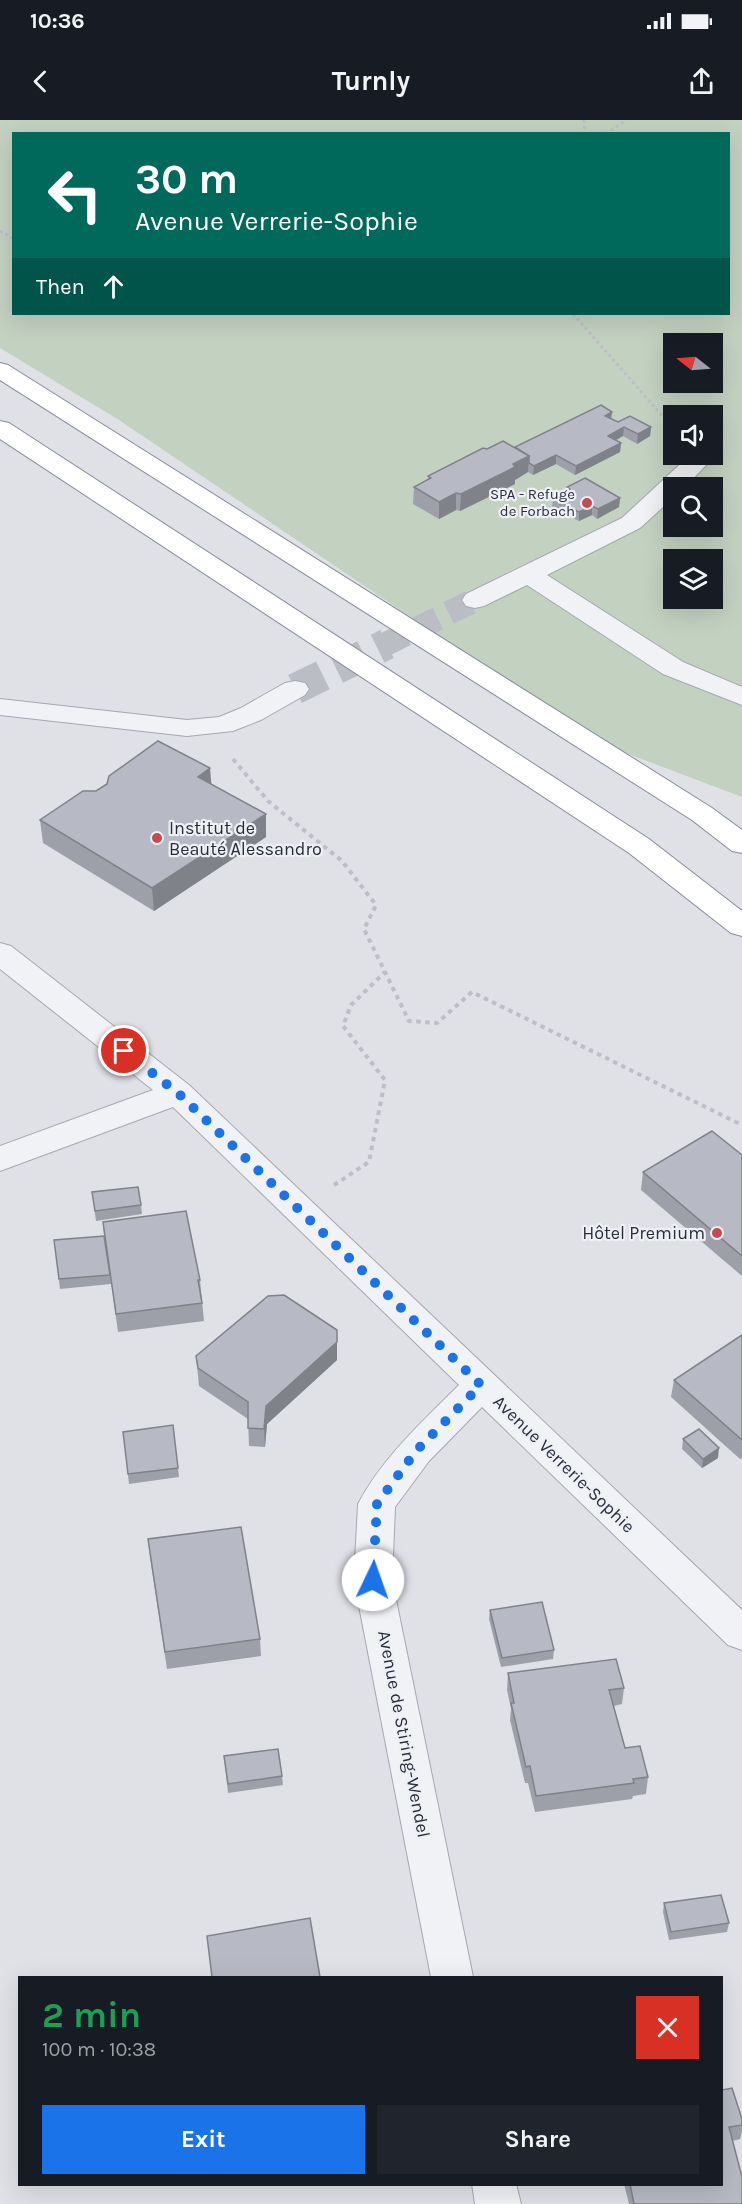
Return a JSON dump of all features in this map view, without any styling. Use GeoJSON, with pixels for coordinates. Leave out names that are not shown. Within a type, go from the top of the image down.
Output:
{"type":"FeatureCollection","features":[{"type":"Feature","properties":{"kind":"highway"},"geometry":{"type":"LineString","coordinates":[[0,370],[692,808],[742,844]]}},
{"type":"Feature","properties":{"kind":"highway"},"geometry":{"type":"LineString","coordinates":[[0,428],[639,846],[742,927]]}},
{"type":"Feature","properties":{"kind":"street"},"geometry":{"type":"LineString","coordinates":[[475,600],[631,524],[694,465]]}},
{"type":"Feature","properties":{"kind":"street"},"geometry":{"type":"LineString","coordinates":[[528,574],[673,668],[742,697]]}},
{"type":"Feature","properties":{"kind":"street"},"geometry":{"type":"LineString","coordinates":[[0,707],[188,728],[223,725],[251,714],[295,689]]}},
{"type":"Feature","properties":{"kind":"street","name":"Avenue Verrerie-Sophie"},"geometry":{"type":"LineString","coordinates":[[0,953],[178,1093],[742,1634]]}},
{"type":"Feature","properties":{"kind":"street"},"geometry":{"type":"LineString","coordinates":[[0,1159],[178,1093]]}},
{"type":"Feature","properties":{"kind":"street","name":"Avenue de Stiring-Wendel"},"geometry":{"type":"LineString","coordinates":[[452,1976],[373,1580],[373,1569],[377,1504],[416,1451],[481,1385]]}},
{"type":"Feature","properties":{"kind":"street"},"geometry":{"type":"LineString","coordinates":[[494,2186],[498,2204]]}},
{"type":"Feature","properties":{"kind":"path"},"geometry":{"type":"LineString","coordinates":[[609,132],[626,120]]}},
{"type":"Feature","properties":{"kind":"path"},"geometry":{"type":"LineString","coordinates":[[574,315],[663,416]]}},
{"type":"Feature","properties":{"kind":"path"},"geometry":{"type":"LineString","coordinates":[[223,725],[225,748],[268,801],[342,861],[376,905],[364,929],[409,1021],[437,1023],[472,992],[742,1125]]}},
{"type":"Feature","properties":{"kind":"path"},"geometry":{"type":"LineString","coordinates":[[297,1208],[369,1162],[385,1080],[343,1026],[351,1005],[384,972]]}},
{"type":"Feature","properties":{"kind":"green space"},"geometry":{"type":"Polygon","coordinates":[[[0,120],[742,120],[742,797],[594,741],[119,420],[0,348],[0,120]]]}},
{"type":"Feature","properties":{"kind":"building"},"geometry":{"type":"Polygon","coordinates":[[[601,405],[612,412],[605,416],[618,422],[630,416],[651,427],[638,434],[624,427],[608,436],[621,443],[576,466],[556,455],[534,466],[529,463],[529,456],[515,447],[601,405]]]}},
{"type":"Feature","properties":{"kind":"building"},"geometry":{"type":"Polygon","coordinates":[[[503,441],[529,456],[513,464],[515,467],[461,494],[456,493],[439,502],[414,487],[431,478],[428,476],[483,448],[487,449],[503,441]]]}},
{"type":"Feature","properties":{"kind":"building"},"geometry":{"type":"Polygon","coordinates":[[[585,478],[620,498],[598,509],[592,506],[579,512],[553,499],[570,489],[567,487],[585,478]]]}},
{"type":"Feature","properties":{"kind":"building","name":"Institut de Beauté Alessandro"},"geometry":{"type":"Polygon","coordinates":[[[158,741],[210,768],[198,777],[266,814],[152,888],[40,820],[83,791],[96,791],[107,784],[109,776],[158,741]]]}},
{"type":"Feature","properties":{"kind":"building","name":"Hôtel Premium"},"geometry":{"type":"Polygon","coordinates":[[[712,1131],[742,1155],[742,1256],[643,1172],[712,1131]]]}},
{"type":"Feature","properties":{"kind":"building"},"geometry":{"type":"Polygon","coordinates":[[[138,1187],[141,1205],[95,1211],[92,1192],[138,1187]]]}},
{"type":"Feature","properties":{"kind":"building"},"geometry":{"type":"Polygon","coordinates":[[[186,1211],[200,1280],[198,1280],[202,1303],[116,1314],[103,1222],[186,1211]]]}},
{"type":"Feature","properties":{"kind":"building"},"geometry":{"type":"Polygon","coordinates":[[[104,1236],[110,1275],[59,1279],[54,1240],[104,1236]]]}},
{"type":"Feature","properties":{"kind":"building"},"geometry":{"type":"Polygon","coordinates":[[[284,1295],[337,1330],[337,1342],[266,1406],[264,1429],[248,1428],[248,1402],[198,1368],[196,1356],[268,1296],[284,1295]]]}},
{"type":"Feature","properties":{"kind":"building"},"geometry":{"type":"Polygon","coordinates":[[[742,1335],[742,1440],[674,1380],[742,1335]]]}},
{"type":"Feature","properties":{"kind":"building"},"geometry":{"type":"Polygon","coordinates":[[[173,1425],[178,1468],[128,1474],[123,1432],[173,1425]]]}},
{"type":"Feature","properties":{"kind":"building"},"geometry":{"type":"Polygon","coordinates":[[[699,1429],[719,1448],[703,1459],[683,1439],[699,1429]]]}},
{"type":"Feature","properties":{"kind":"building"},"geometry":{"type":"Polygon","coordinates":[[[241,1527],[260,1639],[165,1652],[148,1539],[241,1527]]]}},
{"type":"Feature","properties":{"kind":"building"},"geometry":{"type":"Polygon","coordinates":[[[542,1602],[554,1650],[502,1658],[490,1610],[542,1602]]]}},
{"type":"Feature","properties":{"kind":"building"},"geometry":{"type":"Polygon","coordinates":[[[616,1659],[624,1688],[609,1690],[625,1748],[640,1746],[648,1777],[633,1779],[634,1783],[536,1796],[530,1766],[526,1767],[511,1703],[514,1703],[508,1673],[616,1659]]]}},
{"type":"Feature","properties":{"kind":"building"},"geometry":{"type":"Polygon","coordinates":[[[278,1749],[282,1776],[228,1784],[224,1756],[278,1749]]]}},
{"type":"Feature","properties":{"kind":"building"},"geometry":{"type":"Polygon","coordinates":[[[721,1895],[729,1923],[671,1932],[664,1903],[721,1895]]]}},
{"type":"Feature","properties":{"kind":"building"},"geometry":{"type":"Polygon","coordinates":[[[310,1918],[320,1976],[212,1976],[207,1936],[310,1918]]]}},
{"type":"Feature","properties":{"kind":"building"},"geometry":{"type":"Polygon","coordinates":[[[732,2088],[742,2119],[742,2125],[729,2127],[742,2177],[742,2204],[634,2204],[630,2186],[723,2186],[723,2090],[732,2088]]]}},
{"type":"Feature","properties":{"kind":"tunnel"},"geometry":{"type":"LineString","coordinates":[[384,645],[475,600]]}},
{"type":"Feature","properties":{"kind":"tunnel"},"geometry":{"type":"LineString","coordinates":[[295,689],[387,644]]}},
{"type":"Feature","properties":{"kind":"place","name":"SPA - Refuge de Forbach"},"geometry":{"type":"Point","coordinates":[587,503]}},
{"type":"Feature","properties":{"kind":"place","name":"Institut de Beauté Alessandro"},"geometry":{"type":"Point","coordinates":[157,838]}},
{"type":"Feature","properties":{"kind":"place","name":"Hôtel Premium"},"geometry":{"type":"Point","coordinates":[717,1233]}},
{"type":"Feature","properties":{"kind":"route"},"geometry":{"type":"LineString","coordinates":[[124,1051],[178,1093],[481,1385],[416,1451],[377,1504],[373,1580]]}}]}
